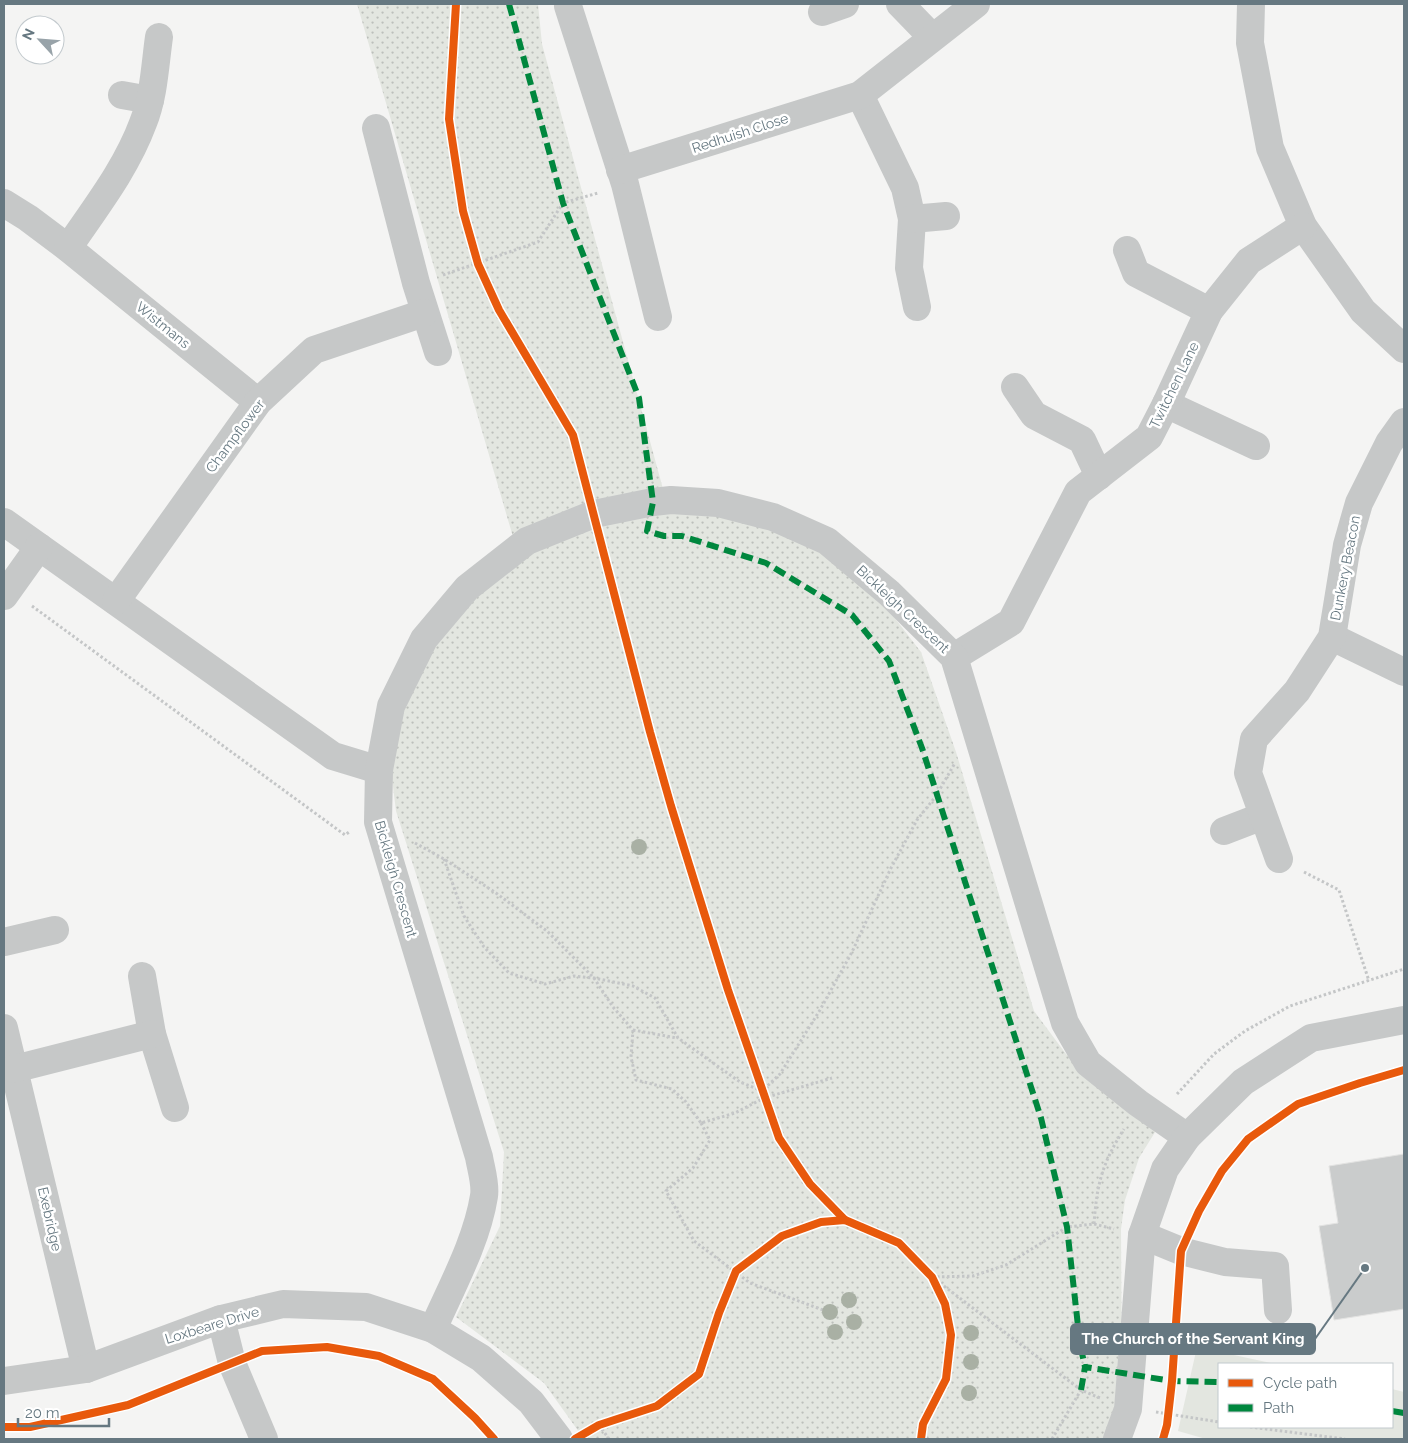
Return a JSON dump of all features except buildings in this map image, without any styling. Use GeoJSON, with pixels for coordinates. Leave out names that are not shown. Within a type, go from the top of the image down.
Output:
{"type":"FeatureCollection","features":[{"type":"Feature","properties":{"kind":"street"},"geometry":{"type":"LineString","coordinates":[[900,4],[932,37]]}},
{"type":"Feature","properties":{"kind":"street","name":"Redhuish Close"},"geometry":{"type":"LineString","coordinates":[[622,177],[860,95],[976,4]]}},
{"type":"Feature","properties":{"kind":"street"},"geometry":{"type":"LineString","coordinates":[[1251,4],[1250,43],[1270,148],[1303,226],[1363,311],[1404,349]]}},
{"type":"Feature","properties":{"kind":"street"},"geometry":{"type":"LineString","coordinates":[[568,6],[622,177],[658,317]]}},
{"type":"Feature","properties":{"kind":"street"},"geometry":{"type":"LineString","coordinates":[[68,248],[126,163],[144,122],[150,100],[160,37]]}},
{"type":"Feature","properties":{"kind":"street"},"geometry":{"type":"LineString","coordinates":[[122,95],[150,100]]}},
{"type":"Feature","properties":{"kind":"street"},"geometry":{"type":"LineString","coordinates":[[860,95],[905,188],[912,219],[909,268],[917,307]]}},
{"type":"Feature","properties":{"kind":"street"},"geometry":{"type":"LineString","coordinates":[[376,128],[424,313],[438,352]]}},
{"type":"Feature","properties":{"kind":"street","name":"Wistmans"},"geometry":{"type":"LineString","coordinates":[[4,203],[28,218],[68,248],[258,402]]}},
{"type":"Feature","properties":{"kind":"street"},"geometry":{"type":"LineString","coordinates":[[912,219],[946,216]]}},
{"type":"Feature","properties":{"kind":"street","name":"Twitchen Lane"},"geometry":{"type":"LineString","coordinates":[[954,657],[1010,622],[1078,492],[1149,437],[1209,311],[1248,261],[1303,226]]}},
{"type":"Feature","properties":{"kind":"street"},"geometry":{"type":"LineString","coordinates":[[1127,250],[1136,273],[1209,311]]}},
{"type":"Feature","properties":{"kind":"street","name":"Champflower"},"geometry":{"type":"LineString","coordinates":[[116,601],[258,402],[314,350],[424,313]]}},
{"type":"Feature","properties":{"kind":"street"},"geometry":{"type":"LineString","coordinates":[[1015,387],[1034,415],[1082,440],[1099,476]]}},
{"type":"Feature","properties":{"kind":"street"},"geometry":{"type":"LineString","coordinates":[[1166,404],[1256,446]]}},
{"type":"Feature","properties":{"kind":"street","name":"Dunkery Beacon"},"geometry":{"type":"LineString","coordinates":[[1279,859],[1248,773],[1254,739],[1297,691],[1332,637],[1347,545],[1359,503],[1389,443],[1404,422]]}},
{"type":"Feature","properties":{"kind":"street","name":"Bickleigh Crescent"},"geometry":{"type":"LineString","coordinates":[[432,1329],[477,1226],[485,1194],[479,1158],[378,822],[379,770],[391,706],[424,639],[466,588],[527,541],[594,514],[671,500],[718,503],[773,517],[826,541],[889,593],[954,657],[1064,1023],[1088,1062],[1138,1103],[1187,1137]]}},
{"type":"Feature","properties":{"kind":"street"},"geometry":{"type":"LineString","coordinates":[[4,522],[333,756],[379,770]]}},
{"type":"Feature","properties":{"kind":"street"},"geometry":{"type":"LineString","coordinates":[[6,592],[39,547]]}},
{"type":"Feature","properties":{"kind":"street","name":"Dunkery Beacon"},"geometry":{"type":"LineString","coordinates":[[1332,637],[1404,672]]}},
{"type":"Feature","properties":{"kind":"street"},"geometry":{"type":"LineString","coordinates":[[1224,831],[1263,816]]}},
{"type":"Feature","properties":{"kind":"street"},"geometry":{"type":"LineString","coordinates":[[4,942],[55,930]]}},
{"type":"Feature","properties":{"kind":"street"},"geometry":{"type":"LineString","coordinates":[[142,976],[152,1034],[176,1108]]}},
{"type":"Feature","properties":{"kind":"street"},"geometry":{"type":"LineString","coordinates":[[1117,1439],[1128,1409],[1142,1235],[1165,1169],[1187,1137],[1243,1082],[1311,1038],[1404,1020]]}},
{"type":"Feature","properties":{"kind":"street","name":"Exebridge"},"geometry":{"type":"LineString","coordinates":[[4,1028],[86,1369]]}},
{"type":"Feature","properties":{"kind":"street"},"geometry":{"type":"LineString","coordinates":[[14,1069],[152,1034]]}},
{"type":"Feature","properties":{"kind":"street"},"geometry":{"type":"LineString","coordinates":[[1142,1235],[1181,1251],[1225,1262],[1275,1266],[1278,1310]]}},
{"type":"Feature","properties":{"kind":"street","name":"Loxbeare Drive"},"geometry":{"type":"LineString","coordinates":[[4,1381],[86,1369],[221,1319],[283,1304],[366,1307],[432,1329],[482,1358],[531,1402],[559,1439]]}},
{"type":"Feature","properties":{"kind":"street"},"geometry":{"type":"LineString","coordinates":[[221,1319],[232,1363],[264,1439]]}},
{"type":"Feature","properties":{"kind":"path"},"geometry":{"type":"LineString","coordinates":[[416,283],[480,267],[538,242],[564,203],[622,177]]}},
{"type":"Feature","properties":{"kind":"path"},"geometry":{"type":"LineString","coordinates":[[476,255],[480,267]]}},
{"type":"Feature","properties":{"kind":"path"},"geometry":{"type":"LineString","coordinates":[[6,592],[345,835],[355,827],[378,822],[444,859],[496,893],[548,931],[594,978],[613,1007],[633,1030],[678,1038]]}},
{"type":"Feature","properties":{"kind":"path"},"geometry":{"type":"LineString","coordinates":[[764,1098],[820,1010],[852,952],[891,868],[913,828],[936,796],[975,730]]}},
{"type":"Feature","properties":{"kind":"path"},"geometry":{"type":"LineString","coordinates":[[444,859],[464,916],[484,947],[509,973],[546,984],[574,976],[633,986],[655,998],[678,1038],[764,1098]]}},
{"type":"Feature","properties":{"kind":"path"},"geometry":{"type":"LineString","coordinates":[[1279,859],[1339,890],[1369,981]]}},
{"type":"Feature","properties":{"kind":"path"},"geometry":{"type":"LineString","coordinates":[[633,1030],[631,1057],[636,1080],[672,1089],[686,1102],[710,1140],[693,1168],[666,1191],[694,1241],[750,1283],[823,1310]]}},
{"type":"Feature","properties":{"kind":"path"},"geometry":{"type":"LineString","coordinates":[[701,1123],[735,1113],[764,1098],[832,1078]]}},
{"type":"Feature","properties":{"kind":"path"},"geometry":{"type":"LineString","coordinates":[[759,1082],[764,1098]]}},
{"type":"Feature","properties":{"kind":"path"},"geometry":{"type":"LineString","coordinates":[[1094,1224],[1096,1192],[1100,1177],[1111,1148],[1138,1103]]}},
{"type":"Feature","properties":{"kind":"path"},"geometry":{"type":"LineString","coordinates":[[932,1277],[973,1276],[1006,1265],[1067,1227],[1094,1224],[1142,1235]]}},
{"type":"Feature","properties":{"kind":"path"},"geometry":{"type":"LineString","coordinates":[[733,1280],[736,1271],[744,1265]]}},
{"type":"Feature","properties":{"kind":"path"},"geometry":{"type":"LineString","coordinates":[[926,1270],[932,1277],[1080,1390],[1128,1409],[1169,1410],[1218,1422]]}},
{"type":"Feature","properties":{"kind":"path"},"geometry":{"type":"LineString","coordinates":[[932,1277],[941,1295]]}},
{"type":"Feature","properties":{"kind":"path"},"geometry":{"type":"LineString","coordinates":[[1052,1439],[1080,1390]]}},
{"type":"Feature","properties":{"kind":"path"},"geometry":{"type":"LineString","coordinates":[[1168,1424],[1169,1410]]}},
{"type":"Feature","properties":{"kind":"path"},"geometry":{"type":"LineString","coordinates":[[591,1430],[607,1423]]}},
{"type":"Feature","properties":{"kind":"path"},"geometry":{"type":"LineString","coordinates":[[599,1426],[609,1439]]}},
{"type":"Feature","properties":{"kind":"path"},"geometry":{"type":"LineString","coordinates":[[1258,1428],[1345,1439]]}},
{"type":"Feature","properties":{"kind":"shaded area"},"geometry":{"type":"Polygon","coordinates":[[[357,4],[538,4],[542,44],[669,511],[724,516],[770,528],[820,551],[880,599],[921,652],[956,752],[1034,1011],[1066,1054],[1157,1129],[1139,1158],[1125,1200],[1121,1229],[1122,1386],[1111,1426],[1104,1439],[584,1439],[544,1383],[456,1317],[500,1226],[504,1152],[396,811],[387,738],[434,629],[518,554],[357,4]]]}},
{"type":"Feature","properties":{"kind":"shaded area"},"geometry":{"type":"Polygon","coordinates":[[[1197,1347],[1271,1363],[1218,1363],[1218,1428],[1393,1428],[1393,1389],[1404,1392],[1404,1439],[1206,1439],[1178,1431],[1197,1347]]]}},
{"type":"Feature","properties":{"kind":"marked path"},"geometry":{"type":"LineString","coordinates":[[509,4],[563,203],[639,398],[653,502],[647,531],[664,536],[682,536],[766,563],[852,615],[889,661],[922,748],[1041,1118],[1067,1227],[1080,1344],[1085,1367]]}},
{"type":"Feature","properties":{"kind":"marked path"},"geometry":{"type":"LineString","coordinates":[[1081,1390],[1085,1367],[1172,1381],[1218,1382]]}},
{"type":"Feature","properties":{"kind":"marked path"},"geometry":{"type":"LineString","coordinates":[[1393,1411],[1404,1413]]}},
{"type":"Feature","properties":{"kind":"cycle path"},"geometry":{"type":"LineString","coordinates":[[456,4],[449,119],[463,211],[478,264],[499,310],[573,435],[671,806],[728,990],[779,1138],[810,1184],[845,1220]]}},
{"type":"Feature","properties":{"kind":"cycle path"},"geometry":{"type":"LineString","coordinates":[[1163,1439],[1167,1425],[1172,1381],[1181,1251],[1199,1211],[1222,1171],[1248,1139],[1298,1104],[1404,1070]]}},
{"type":"Feature","properties":{"kind":"cycle path"},"geometry":{"type":"LineString","coordinates":[[575,1439],[599,1425],[657,1406],[699,1374],[719,1313],[736,1271],[782,1236],[821,1222],[845,1220],[899,1243],[932,1277],[945,1304],[951,1335],[946,1379],[923,1424],[921,1439]]}},
{"type":"Feature","properties":{"kind":"cycle path"},"geometry":{"type":"LineString","coordinates":[[4,1427],[30,1427],[128,1405],[262,1351],[327,1347],[379,1356],[433,1379],[475,1418],[494,1439]]}},
{"type":"Feature","properties":{"kind":"place","name":"The Church of the Servant King"},"geometry":{"type":"Point","coordinates":[1365,1268]}}]}
